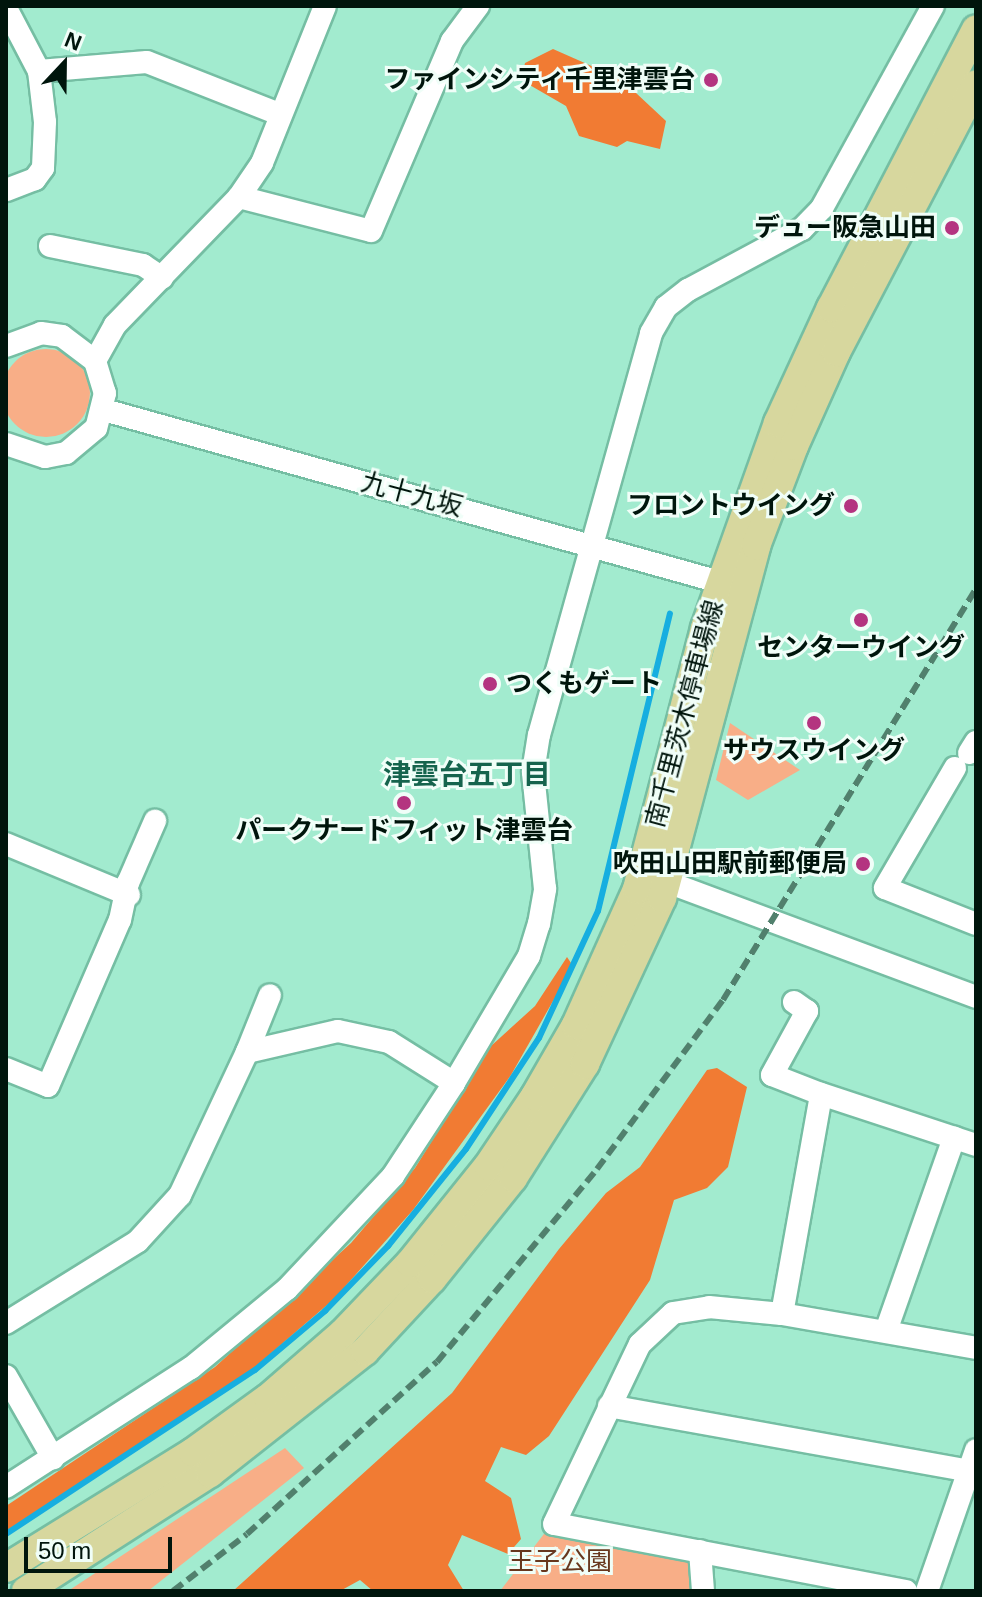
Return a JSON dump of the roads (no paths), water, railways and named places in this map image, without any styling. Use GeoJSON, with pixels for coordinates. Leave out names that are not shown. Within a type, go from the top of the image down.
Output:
{"type":"FeatureCollection","features":[{"type":"Feature","properties":{"kind":"main road","name":"南千里茨木停車場線"},"geometry":{"type":"LineString","coordinates":[[26,1591],[210,1473],[365,1351],[432,1279],[513,1178],[585,1064],[624,989],[759,471],[815,343],[976,30]]}},
{"type":"Feature","properties":{"kind":"main road","name":"南千里茨木停車場線"},"geometry":{"type":"LineString","coordinates":[[731,585],[836,352],[976,84]]}},
{"type":"Feature","properties":{"kind":"main road","name":"南千里茨木停車場線"},"geometry":{"type":"LineString","coordinates":[[6,1568],[193,1452],[268,1398],[343,1333],[410,1263],[488,1166],[535,1096],[655,877]]}},
{"type":"Feature","properties":{"kind":"street"},"geometry":{"type":"LineString","coordinates":[[95,361],[115,325],[239,197],[262,163],[279,114],[325,6]]}},
{"type":"Feature","properties":{"kind":"street"},"geometry":{"type":"LineString","coordinates":[[239,197],[371,231],[452,41],[478,6]]}},
{"type":"Feature","properties":{"kind":"street"},"geometry":{"type":"LineString","coordinates":[[6,1487],[191,1368],[287,1289],[393,1176],[454,1083],[529,956],[539,924],[544,851],[533,772],[591,544],[651,333],[666,307],[688,290],[802,229],[822,208],[933,6]]}},
{"type":"Feature","properties":{"kind":"street"},"geometry":{"type":"LineString","coordinates":[[6,8],[39,71],[45,122],[43,168],[35,179],[6,190]]}},
{"type":"Feature","properties":{"kind":"street"},"geometry":{"type":"LineString","coordinates":[[39,71],[147,62],[279,114]]}},
{"type":"Feature","properties":{"kind":"street"},"geometry":{"type":"LineString","coordinates":[[50,246],[143,265],[162,278]]}},
{"type":"Feature","properties":{"kind":"street"},"geometry":{"type":"LineString","coordinates":[[6,346],[41,333],[62,336],[95,361],[104,385],[104,410],[83,443],[66,453],[45,457],[6,444]]}},
{"type":"Feature","properties":{"kind":"street","name":"九十九坂"},"geometry":{"type":"LineString","coordinates":[[104,410],[731,585]]}},
{"type":"Feature","properties":{"kind":"street"},"geometry":{"type":"LineString","coordinates":[[967,755],[885,888],[976,924]]}},
{"type":"Feature","properties":{"kind":"street"},"geometry":{"type":"LineString","coordinates":[[6,1069],[48,1086],[129,895],[128,883],[155,821]]}},
{"type":"Feature","properties":{"kind":"street"},"geometry":{"type":"LineString","coordinates":[[6,844],[129,895]]}},
{"type":"Feature","properties":{"kind":"street"},"geometry":{"type":"LineString","coordinates":[[655,877],[976,997]]}},
{"type":"Feature","properties":{"kind":"street"},"geometry":{"type":"LineString","coordinates":[[6,1323],[138,1241],[180,1195],[247,1052],[270,995]]}},
{"type":"Feature","properties":{"kind":"street"},"geometry":{"type":"LineString","coordinates":[[794,1002],[807,1011],[772,1075],[976,1145]]}},
{"type":"Feature","properties":{"kind":"street"},"geometry":{"type":"LineString","coordinates":[[247,1052],[338,1031],[389,1042],[454,1083]]}},
{"type":"Feature","properties":{"kind":"street"},"geometry":{"type":"LineString","coordinates":[[782,1314],[821,1094]]}},
{"type":"Feature","properties":{"kind":"street"},"geometry":{"type":"LineString","coordinates":[[886,1331],[954,1138]]}},
{"type":"Feature","properties":{"kind":"street"},"geometry":{"type":"LineString","coordinates":[[906,1591],[554,1524],[640,1344],[666,1316],[709,1307],[782,1314],[976,1348]]}},
{"type":"Feature","properties":{"kind":"street"},"geometry":{"type":"LineString","coordinates":[[6,1376],[53,1458]]}},
{"type":"Feature","properties":{"kind":"street"},"geometry":{"type":"LineString","coordinates":[[609,1406],[974,1464],[927,1591]]}},
{"type":"Feature","properties":{"kind":"street"},"geometry":{"type":"LineString","coordinates":[[700,1551],[703,1591]]}},
{"type":"Feature","properties":{"kind":"waterway"},"geometry":{"type":"LineString","coordinates":[[6,1534],[255,1370],[325,1311],[388,1246],[466,1149],[539,1038],[598,911],[670,614]]}},
{"type":"Feature","properties":{"kind":"railway"},"geometry":{"type":"LineString","coordinates":[[173,1591],[247,1534],[437,1362],[597,1169],[723,1000],[976,589]]}},
{"type":"Feature","properties":{"kind":"place","name":"ファインシティ千里津雲台"},"geometry":{"type":"Point","coordinates":[711,80]}},
{"type":"Feature","properties":{"kind":"place","name":"デュー阪急山田"},"geometry":{"type":"Point","coordinates":[952,228]}},
{"type":"Feature","properties":{"kind":"place","name":"フロントウイング"},"geometry":{"type":"Point","coordinates":[851,506]}},
{"type":"Feature","properties":{"kind":"place","name":"センターウイング"},"geometry":{"type":"Point","coordinates":[861,620]}},
{"type":"Feature","properties":{"kind":"place","name":"つくもゲート"},"geometry":{"type":"Point","coordinates":[490,684]}},
{"type":"Feature","properties":{"kind":"place","name":"サウスウイング"},"geometry":{"type":"Point","coordinates":[814,723]}},
{"type":"Feature","properties":{"kind":"place","name":"パークナードフィット津雲台"},"geometry":{"type":"Point","coordinates":[404,803]}},
{"type":"Feature","properties":{"kind":"place","name":"吹田山田駅前郵便局"},"geometry":{"type":"Point","coordinates":[863,864]}},
{"type":"Feature","properties":{"kind":"district","name":"津雲台五丁目"},"geometry":{"type":"Point","coordinates":[467,775]}},
{"type":"Feature","properties":{"kind":"park label","name":"王子公園"},"geometry":{"type":"Point","coordinates":[560,1562]}}]}
